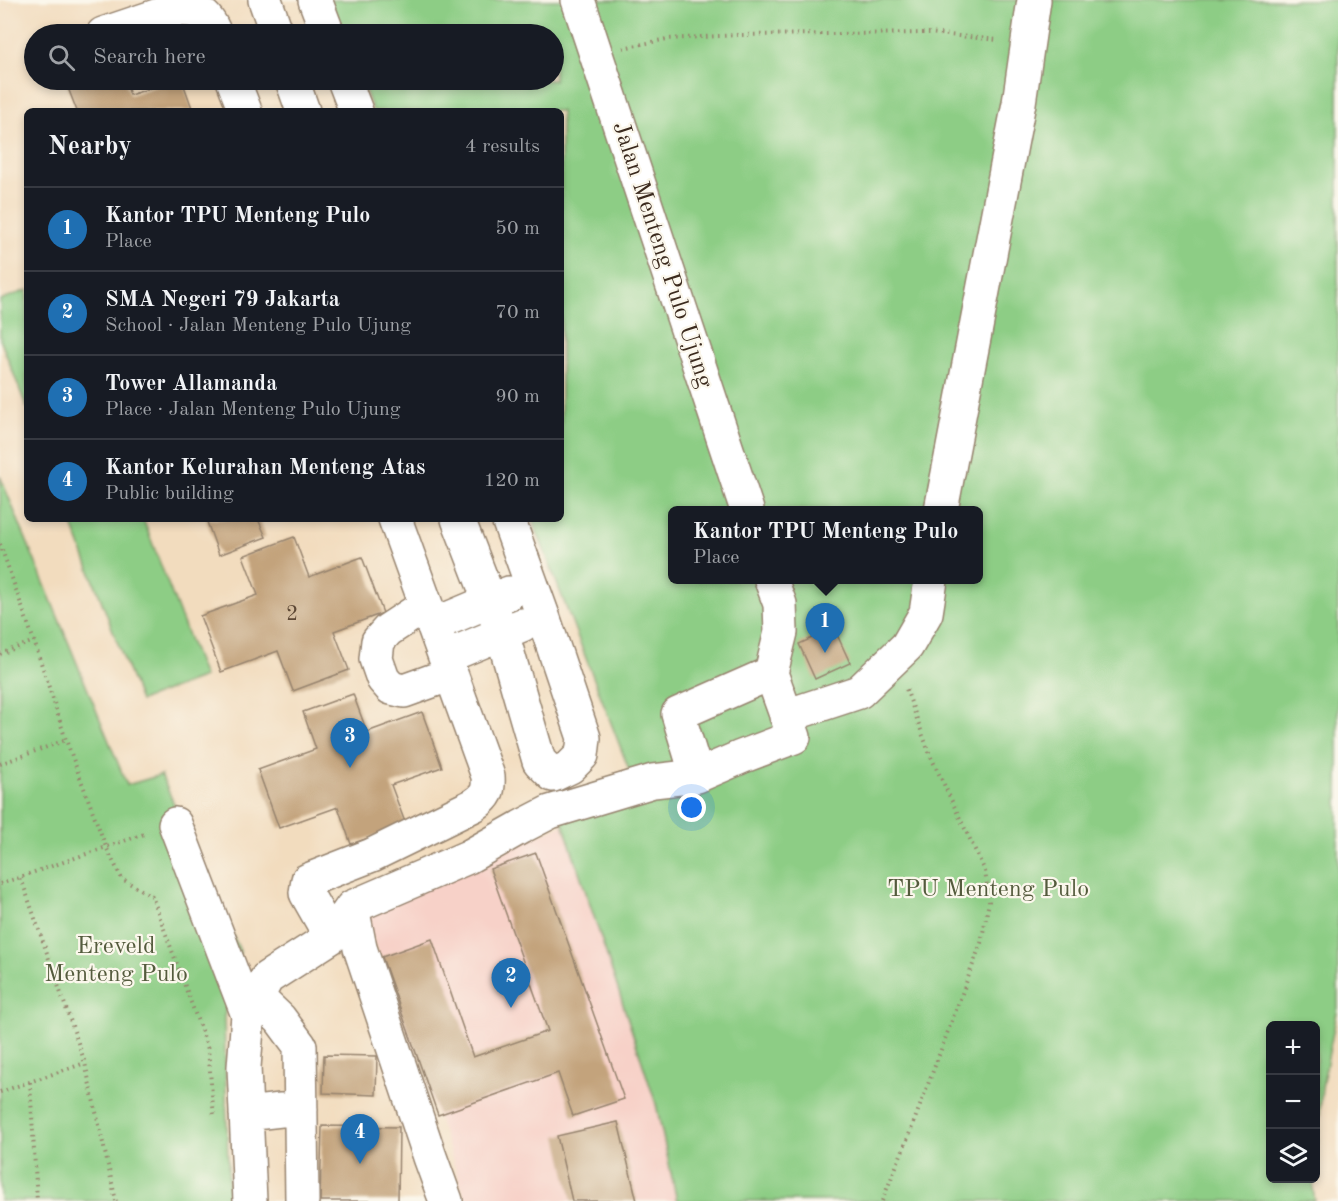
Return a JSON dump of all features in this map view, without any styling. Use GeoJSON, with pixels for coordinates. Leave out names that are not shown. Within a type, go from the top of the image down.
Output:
{"type":"FeatureCollection","features":[{"type":"Feature","properties":{"kind":"street"},"geometry":{"type":"LineString","coordinates":[[265,0],[273,24]]}},
{"type":"Feature","properties":{"kind":"street"},"geometry":{"type":"LineString","coordinates":[[315,0],[324,24]]}},
{"type":"Feature","properties":{"kind":"street","name":"Jalan Menteng Pulo Ujung"},"geometry":{"type":"LineString","coordinates":[[578,0],[746,506]]}},
{"type":"Feature","properties":{"kind":"street"},"geometry":{"type":"LineString","coordinates":[[942,506],[1019,103],[1034,0]]}},
{"type":"Feature","properties":{"kind":"street"},"geometry":{"type":"LineString","coordinates":[[133,24],[174,10],[186,9],[202,14],[211,24]]}},
{"type":"Feature","properties":{"kind":"street"},"geometry":{"type":"LineString","coordinates":[[236,90],[244,108]]}},
{"type":"Feature","properties":{"kind":"street"},"geometry":{"type":"LineString","coordinates":[[296,90],[302,108]]}},
{"type":"Feature","properties":{"kind":"street"},"geometry":{"type":"LineString","coordinates":[[331,937],[306,893],[308,880],[372,855],[474,805],[484,799],[489,788],[488,776],[396,522]]}},
{"type":"Feature","properties":{"kind":"street"},"geometry":{"type":"LineString","coordinates":[[459,522],[502,633],[539,761],[553,775],[570,768],[582,755],[584,738],[509,522]]}},
{"type":"Feature","properties":{"kind":"street"},"geometry":{"type":"LineString","coordinates":[[250,1201],[244,1067],[253,1006],[267,978],[331,937],[352,907],[468,857],[550,812],[653,781],[697,776],[794,737],[771,673],[781,632],[780,604],[773,584]]}},
{"type":"Feature","properties":{"kind":"street"},"geometry":{"type":"LineString","coordinates":[[786,716],[859,692],[907,646],[926,613],[930,584]]}},
{"type":"Feature","properties":{"kind":"street"},"geometry":{"type":"LineString","coordinates":[[532,585],[489,601],[430,615],[388,630],[378,641],[376,659],[383,679],[391,688],[404,691],[502,633],[543,616]]}},
{"type":"Feature","properties":{"kind":"street"},"geometry":{"type":"LineString","coordinates":[[697,776],[678,714],[771,673]]}},
{"type":"Feature","properties":{"kind":"street"},"geometry":{"type":"LineString","coordinates":[[164,827],[253,1006],[280,1020],[300,1046],[302,1201]]}},
{"type":"Feature","properties":{"kind":"street"},"geometry":{"type":"LineString","coordinates":[[352,907],[360,948],[446,1201]]}},
{"type":"Feature","properties":{"kind":"street"},"geometry":{"type":"LineString","coordinates":[[246,1114],[301,1110]]}},
{"type":"Feature","properties":{"kind":"path"},"geometry":{"type":"LineString","coordinates":[[594,53],[668,39],[737,35],[929,33],[1029,42]]}},
{"type":"Feature","properties":{"kind":"path"},"geometry":{"type":"LineString","coordinates":[[0,544],[66,740],[106,847],[122,879],[152,896],[208,1049],[214,1119]]}},
{"type":"Feature","properties":{"kind":"path"},"geometry":{"type":"LineString","coordinates":[[0,654],[34,641]]}},
{"type":"Feature","properties":{"kind":"path"},"geometry":{"type":"LineString","coordinates":[[882,1201],[981,943],[989,902],[986,871],[930,755],[895,657]]}},
{"type":"Feature","properties":{"kind":"path"},"geometry":{"type":"LineString","coordinates":[[0,764],[66,740]]}},
{"type":"Feature","properties":{"kind":"path"},"geometry":{"type":"LineString","coordinates":[[0,884],[164,827]]}},
{"type":"Feature","properties":{"kind":"path"},"geometry":{"type":"LineString","coordinates":[[21,878],[85,1063],[116,1201]]}},
{"type":"Feature","properties":{"kind":"path"},"geometry":{"type":"LineString","coordinates":[[0,1092],[85,1063]]}},
{"type":"Feature","properties":{"kind":"path"},"geometry":{"type":"LineString","coordinates":[[30,1082],[37,1201]]}},
{"type":"Feature","properties":{"kind":"shaded area"},"geometry":{"type":"Polygon","coordinates":[[[563,825],[656,1104],[677,1201],[466,1201],[363,912],[563,825]]]}},
{"type":"Feature","properties":{"kind":"green space","name":"TPU Menteng Pulo"},"geometry":{"type":"Polygon","coordinates":[[[330,0],[1338,0],[1338,1008],[1322,1087],[1320,1112],[1320,1021],[1266,1021],[1266,1183],[1314,1183],[1315,1201],[677,1201],[656,1104],[555,799],[630,772],[533,522],[564,522],[564,108],[372,108],[365,90],[564,90],[564,24],[340,24],[330,0]]]}},
{"type":"Feature","properties":{"kind":"green space"},"geometry":{"type":"Polygon","coordinates":[[[24,291],[24,400],[0,339],[0,300],[24,291]]]}},
{"type":"Feature","properties":{"kind":"green space","name":"Ereveld Menteng Pulo"},"geometry":{"type":"Polygon","coordinates":[[[0,476],[127,785],[161,775],[240,951],[224,1017],[229,1201],[0,1201],[0,476]]]}},
{"type":"Feature","properties":{"kind":"green space"},"geometry":{"type":"Polygon","coordinates":[[[71,522],[144,522],[204,677],[140,701],[71,522]]]}},
{"type":"Feature","properties":{"kind":"building"},"geometry":{"type":"Polygon","coordinates":[[[69,90],[128,90],[130,95],[145,90],[186,90],[192,108],[76,108],[69,90]]]}},
{"type":"Feature","properties":{"kind":"building"},"geometry":{"type":"Polygon","coordinates":[[[207,522],[259,522],[266,537],[219,555],[207,522]]]}},
{"type":"Feature","properties":{"kind":"building"},"geometry":{"type":"Polygon","coordinates":[[[294,537],[309,577],[362,557],[383,613],[334,631],[349,670],[293,691],[278,651],[221,672],[200,616],[258,595],[243,556],[294,537]]]}},
{"type":"Feature","properties":{"kind":"building"},"geometry":{"type":"Polygon","coordinates":[[[834,628],[850,663],[815,679],[799,644],[834,628]]]}},
{"type":"Feature","properties":{"kind":"building"},"geometry":{"type":"Polygon","coordinates":[[[353,694],[367,732],[422,712],[442,767],[391,785],[406,825],[351,844],[338,807],[279,828],[258,770],[316,749],[303,712],[353,694]]]}},
{"type":"Feature","properties":{"kind":"building"},"geometry":{"type":"Polygon","coordinates":[[[536,853],[624,1099],[573,1116],[558,1073],[438,1115],[382,957],[432,939],[473,1057],[548,1031],[490,869],[536,853]]]}},
{"type":"Feature","properties":{"kind":"building"},"geometry":{"type":"Polygon","coordinates":[[[324,1055],[377,1056],[376,1095],[323,1093],[324,1055]]]}},
{"type":"Feature","properties":{"kind":"building"},"geometry":{"type":"Polygon","coordinates":[[[618,1122],[637,1201],[572,1201],[557,1136],[618,1122]]]}},
{"type":"Feature","properties":{"kind":"building"},"geometry":{"type":"Polygon","coordinates":[[[322,1126],[399,1127],[398,1201],[320,1201],[322,1126]]]}},
{"type":"Feature","properties":{"kind":"place","name":"Kantor TPU Menteng Pulo"},"geometry":{"type":"Point","coordinates":[825,653]}},
{"type":"Feature","properties":{"kind":"place","name":"Tower Allamanda"},"geometry":{"type":"Point","coordinates":[350,768]}},
{"type":"Feature","properties":{"kind":"place","name":"SMA Negeri 79 Jakarta"},"geometry":{"type":"Point","coordinates":[511,1008]}},
{"type":"Feature","properties":{"kind":"place","name":"Kantor Kelurahan Menteng Atas"},"geometry":{"type":"Point","coordinates":[360,1164]}}]}
